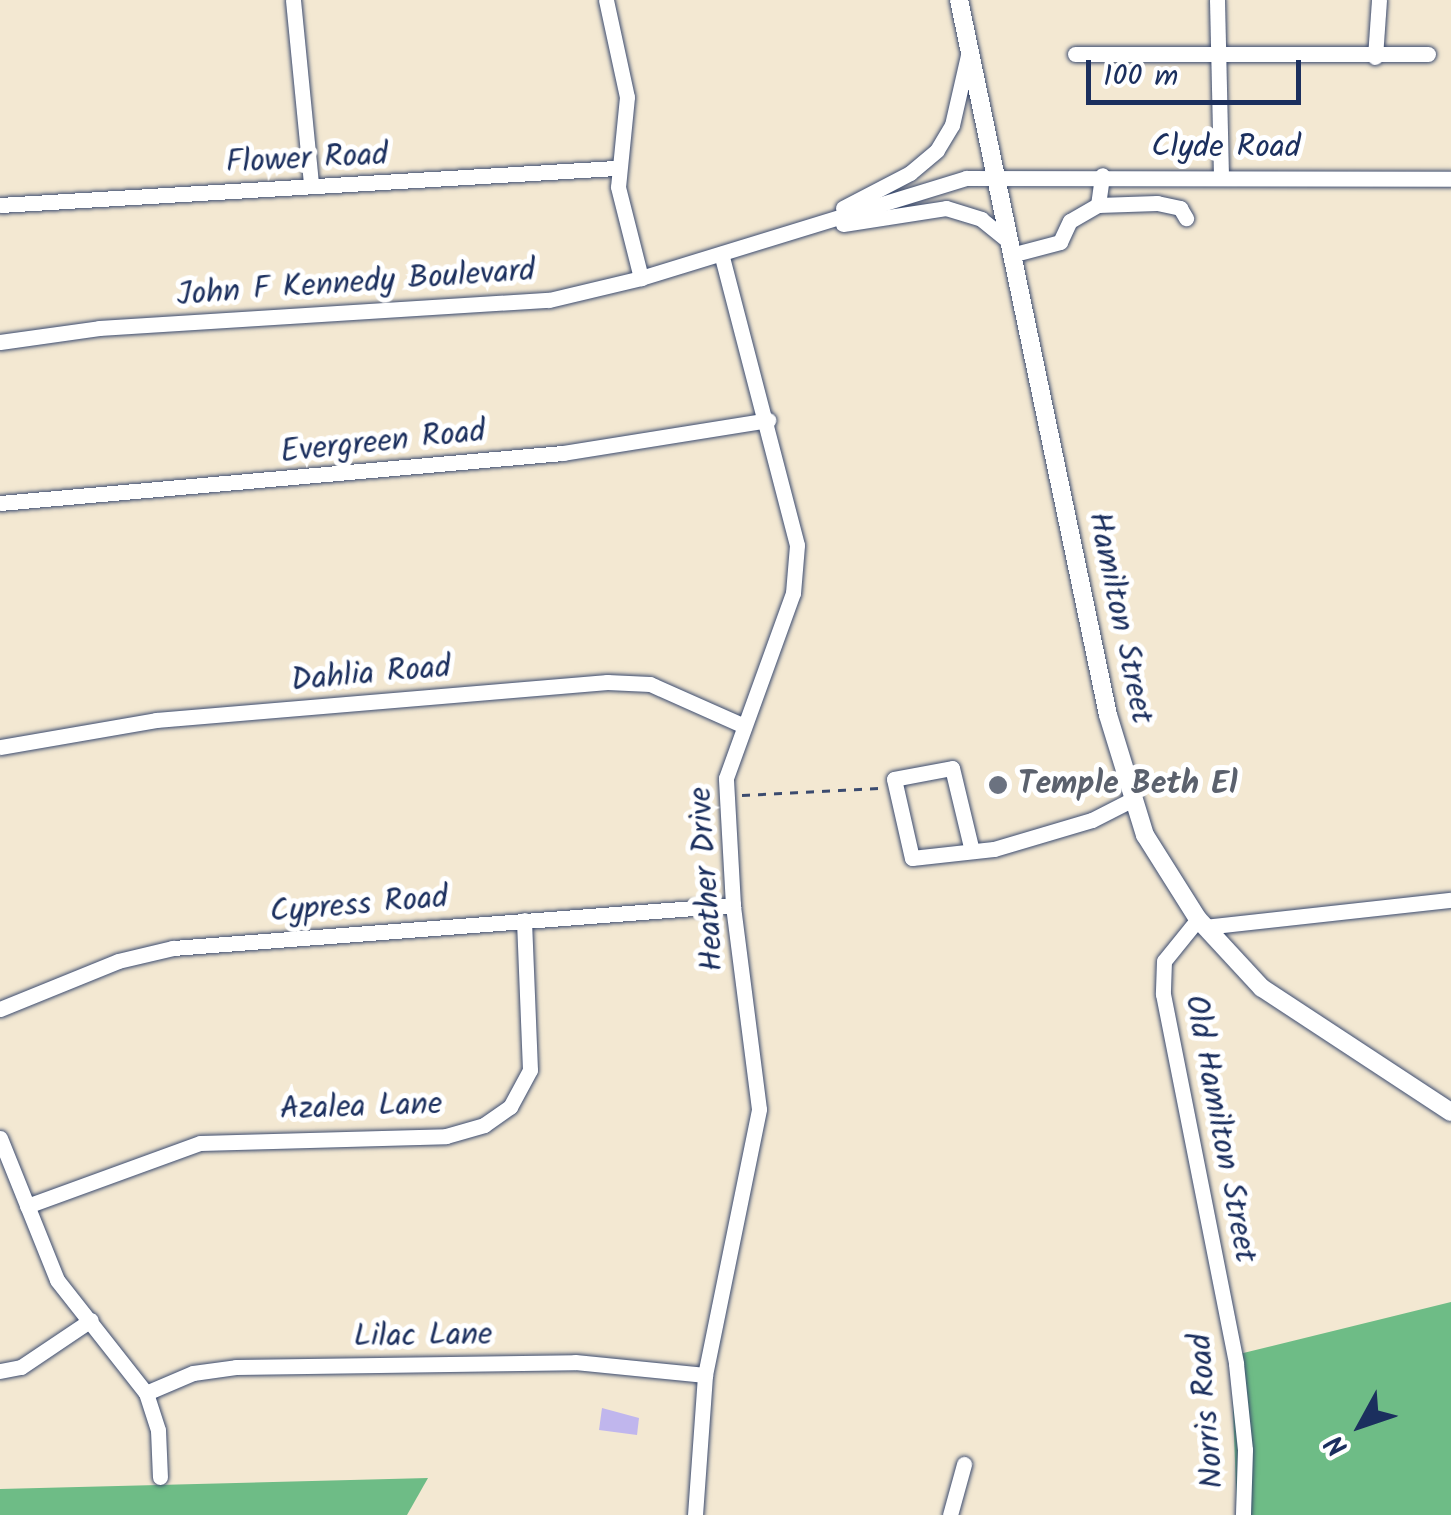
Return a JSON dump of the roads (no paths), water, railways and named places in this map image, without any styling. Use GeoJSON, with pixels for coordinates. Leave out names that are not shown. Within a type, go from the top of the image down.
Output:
{"type":"FeatureCollection","features":[{"type":"Feature","properties":{"kind":"main road","name":"Hamilton Street"},"geometry":{"type":"LineString","coordinates":[[959,0],[1000,176],[1009,248],[1131,800],[1202,923],[1288,1010],[1451,1112]]}},
{"type":"Feature","properties":{"kind":"street"},"geometry":{"type":"LineString","coordinates":[[294,0],[311,185]]}},
{"type":"Feature","properties":{"kind":"street"},"geometry":{"type":"LineString","coordinates":[[606,0],[628,97],[616,168],[641,278]]}},
{"type":"Feature","properties":{"kind":"street"},"geometry":{"type":"LineString","coordinates":[[1217,0],[1221,175]]}},
{"type":"Feature","properties":{"kind":"street"},"geometry":{"type":"LineString","coordinates":[[1375,58],[1379,0]]}},
{"type":"Feature","properties":{"kind":"street"},"geometry":{"type":"LineString","coordinates":[[795,232],[910,172],[937,150],[952,125],[970,48]]}},
{"type":"Feature","properties":{"kind":"street"},"geometry":{"type":"LineString","coordinates":[[1075,54],[1375,58],[1428,54]]}},
{"type":"Feature","properties":{"kind":"street","name":"Flower Road"},"geometry":{"type":"LineString","coordinates":[[0,205],[311,185],[480,181],[616,168]]}},
{"type":"Feature","properties":{"kind":"street"},"geometry":{"type":"LineString","coordinates":[[1098,204],[1102,175]]}},
{"type":"Feature","properties":{"kind":"street","name":"Clyde Road"},"geometry":{"type":"LineString","coordinates":[[1000,176],[1451,179]]}},
{"type":"Feature","properties":{"kind":"street","name":"John F Kennedy Boulevard"},"geometry":{"type":"LineString","coordinates":[[0,342],[99,328],[484,307],[641,278],[934,186],[1000,176]]}},
{"type":"Feature","properties":{"kind":"street"},"geometry":{"type":"LineString","coordinates":[[795,232],[946,208],[981,219],[1009,248],[1060,242],[1070,221],[1098,204],[1157,204],[1180,208],[1186,218]]}},
{"type":"Feature","properties":{"kind":"street","name":"Heather Drive"},"geometry":{"type":"LineString","coordinates":[[695,1515],[705,1374],[758,1109],[732,905],[724,800],[740,724],[770,659],[796,572],[797,545],[768,420],[721,254]]}},
{"type":"Feature","properties":{"kind":"street","name":"Evergreen Road"},"geometry":{"type":"LineString","coordinates":[[0,502],[563,453],[768,420]]}},
{"type":"Feature","properties":{"kind":"street","name":"Dahlia Road"},"geometry":{"type":"LineString","coordinates":[[0,747],[156,720],[621,682],[650,684],[740,724]]}},
{"type":"Feature","properties":{"kind":"street"},"geometry":{"type":"LineString","coordinates":[[971,846],[952,768],[894,779],[912,858],[1027,839],[1131,800]]}},
{"type":"Feature","properties":{"kind":"street"},"geometry":{"type":"LineString","coordinates":[[1202,923],[1451,900]]}},
{"type":"Feature","properties":{"kind":"street","name":"Cypress Road"},"geometry":{"type":"LineString","coordinates":[[0,1009],[148,952],[732,905]]}},
{"type":"Feature","properties":{"kind":"street","name":"Azalea Lane"},"geometry":{"type":"LineString","coordinates":[[27,1206],[200,1143],[446,1136],[484,1125],[510,1107],[530,1070],[524,920]]}},
{"type":"Feature","properties":{"kind":"street","name":"Old Hamilton Street"},"geometry":{"type":"LineString","coordinates":[[1202,923],[1164,962],[1162,994],[1226,1303]]}},
{"type":"Feature","properties":{"kind":"street"},"geometry":{"type":"LineString","coordinates":[[0,1138],[56,1280],[146,1393],[158,1430],[160,1477]]}},
{"type":"Feature","properties":{"kind":"street","name":"Norris Road"},"geometry":{"type":"LineString","coordinates":[[1226,1303],[1245,1450],[1243,1515]]}},
{"type":"Feature","properties":{"kind":"street"},"geometry":{"type":"LineString","coordinates":[[0,1371],[21,1368],[91,1320]]}},
{"type":"Feature","properties":{"kind":"street","name":"Lilac Lane"},"geometry":{"type":"LineString","coordinates":[[146,1393],[193,1374],[236,1367],[574,1362],[705,1374]]}},
{"type":"Feature","properties":{"kind":"street"},"geometry":{"type":"LineString","coordinates":[[950,1515],[964,1464]]}},
{"type":"Feature","properties":{"kind":"place","name":"Temple Beth El"},"geometry":{"type":"Point","coordinates":[998,785]}}]}
